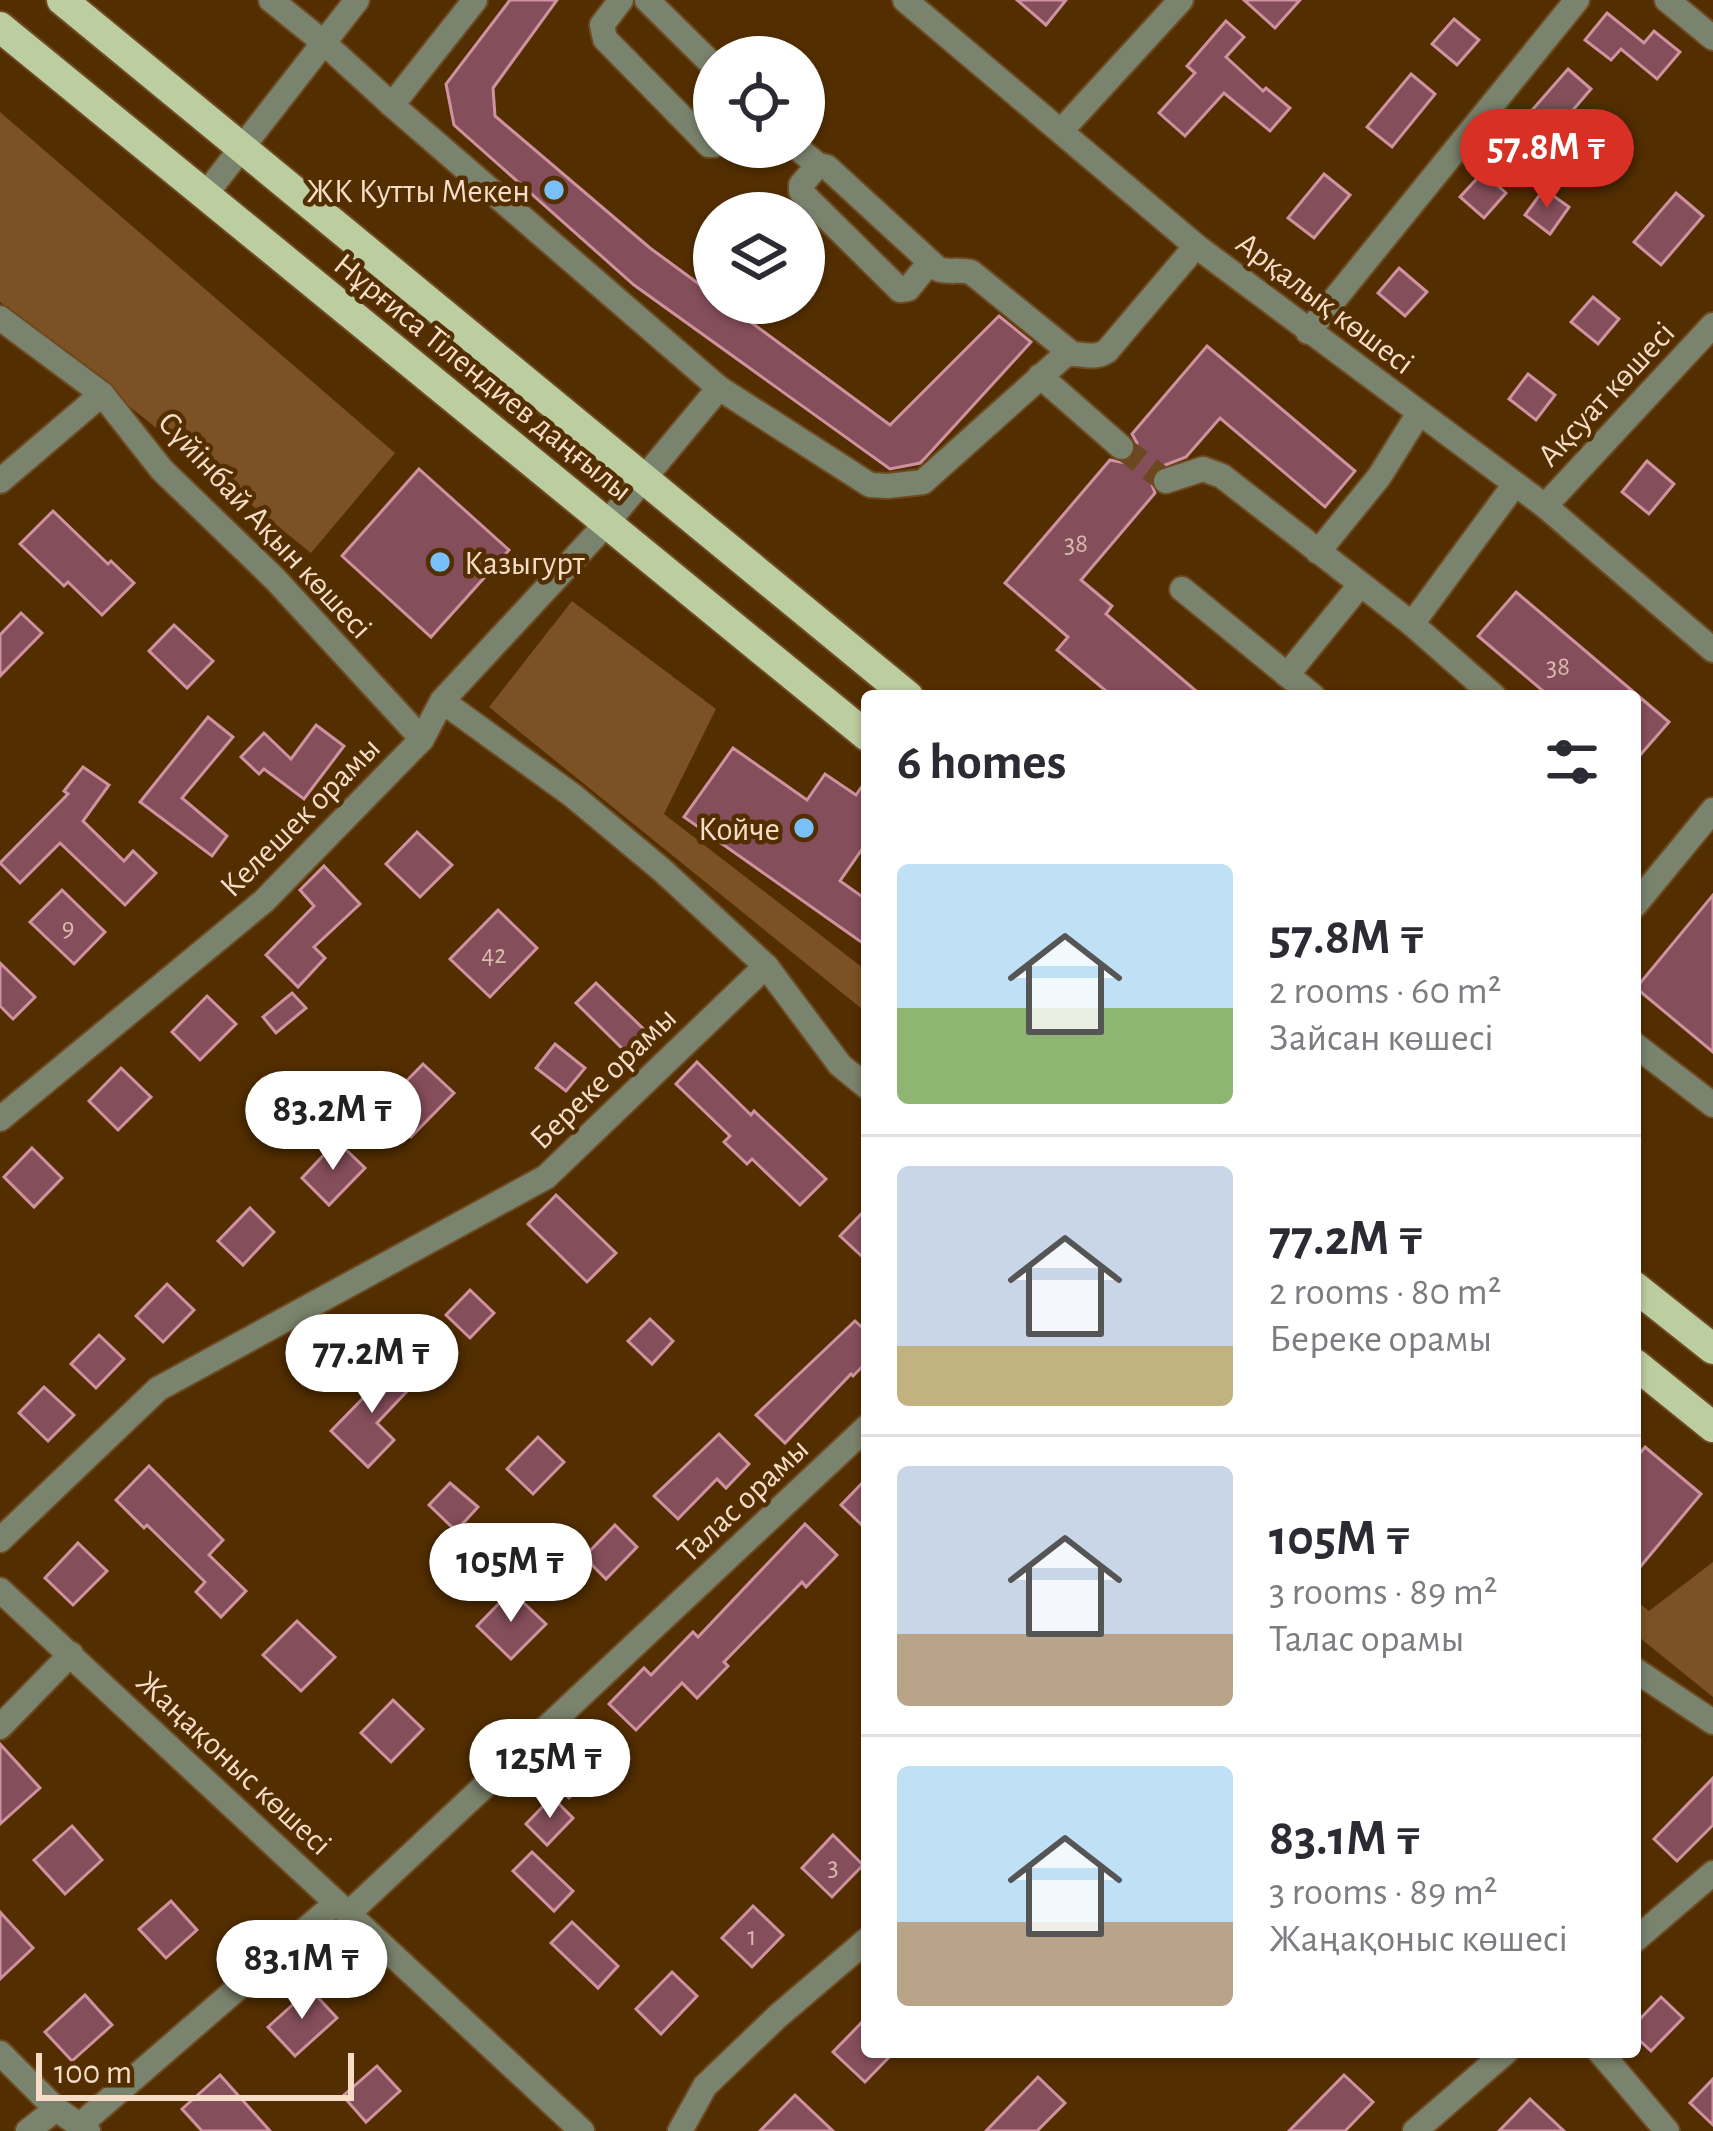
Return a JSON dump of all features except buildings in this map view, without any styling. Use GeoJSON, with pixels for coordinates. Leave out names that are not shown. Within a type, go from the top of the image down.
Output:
{"type":"FeatureCollection","features":[{"type":"Feature","properties":{"kind":"main road","name":"Нұрғиса Тілендиев даңғылы"},"geometry":{"type":"LineString","coordinates":[[62,0],[901,690]]}},
{"type":"Feature","properties":{"kind":"main road","name":"Нұрғиса Тілендиев даңғылы"},"geometry":{"type":"LineString","coordinates":[[0,27],[861,731]]}},
{"type":"Feature","properties":{"kind":"main road"},"geometry":{"type":"LineString","coordinates":[[1641,1291],[1713,1349]]}},
{"type":"Feature","properties":{"kind":"main road"},"geometry":{"type":"LineString","coordinates":[[1641,1369],[1713,1427]]}},
{"type":"Feature","properties":{"kind":"street"},"geometry":{"type":"LineString","coordinates":[[271,0],[719,388],[869,485],[923,482],[1072,353]]}},
{"type":"Feature","properties":{"kind":"street"},"geometry":{"type":"LineString","coordinates":[[205,195],[357,0]]}},
{"type":"Feature","properties":{"kind":"street"},"geometry":{"type":"LineString","coordinates":[[392,105],[475,0]]}},
{"type":"Feature","properties":{"kind":"street"},"geometry":{"type":"LineString","coordinates":[[621,0],[602,25],[605,38],[693,128]]}},
{"type":"Feature","properties":{"kind":"street"},"geometry":{"type":"LineString","coordinates":[[647,0],[693,45]]}},
{"type":"Feature","properties":{"kind":"street","name":"Арқалық көшесі"},"geometry":{"type":"LineString","coordinates":[[905,0],[1196,246],[1545,506],[1713,650]]}},
{"type":"Feature","properties":{"kind":"street"},"geometry":{"type":"LineString","coordinates":[[1060,131],[1181,0]]}},
{"type":"Feature","properties":{"kind":"street"},"geometry":{"type":"LineString","coordinates":[[1308,332],[1576,0]]}},
{"type":"Feature","properties":{"kind":"street"},"geometry":{"type":"LineString","coordinates":[[1667,0],[1713,38]]}},
{"type":"Feature","properties":{"kind":"street"},"geometry":{"type":"LineString","coordinates":[[825,167],[930,262],[944,272],[971,272],[1072,353],[1091,358],[1107,351],[1196,246]]}},
{"type":"Feature","properties":{"kind":"street"},"geometry":{"type":"LineString","coordinates":[[815,168],[801,191],[900,290],[908,289],[930,262]]}},
{"type":"Feature","properties":{"kind":"street","name":"Сүйінбай Ақын көшесі"},"geometry":{"type":"LineString","coordinates":[[0,317],[102,394],[162,470],[274,579],[422,739]]}},
{"type":"Feature","properties":{"kind":"street","name":"Ақсуат көшесі"},"geometry":{"type":"LineString","coordinates":[[1545,506],[1713,325]]}},
{"type":"Feature","properties":{"kind":"street"},"geometry":{"type":"LineString","coordinates":[[1040,376],[1121,447]]}},
{"type":"Feature","properties":{"kind":"street","name":"Келешек орамы"},"geometry":{"type":"LineString","coordinates":[[0,1119],[264,902],[422,739],[442,701],[607,523],[719,388]]}},
{"type":"Feature","properties":{"kind":"street"},"geometry":{"type":"LineString","coordinates":[[0,481],[102,394]]}},
{"type":"Feature","properties":{"kind":"street"},"geometry":{"type":"LineString","coordinates":[[1318,552],[1379,477],[1419,413]]}},
{"type":"Feature","properties":{"kind":"street"},"geometry":{"type":"LineString","coordinates":[[1166,481],[1203,469],[1213,471],[1412,625],[1487,690]]}},
{"type":"Feature","properties":{"kind":"street"},"geometry":{"type":"LineString","coordinates":[[1412,625],[1515,484]]}},
{"type":"Feature","properties":{"kind":"street"},"geometry":{"type":"LineString","coordinates":[[1287,675],[1360,585]]}},
{"type":"Feature","properties":{"kind":"street"},"geometry":{"type":"LineString","coordinates":[[1182,589],[1306,690]]}},
{"type":"Feature","properties":{"kind":"street"},"geometry":{"type":"LineString","coordinates":[[442,701],[572,795],[662,870],[766,966],[841,1065],[861,1082]]}},
{"type":"Feature","properties":{"kind":"street"},"geometry":{"type":"LineString","coordinates":[[1645,870],[1713,810]]}},
{"type":"Feature","properties":{"kind":"street","name":"Береке орамы"},"geometry":{"type":"LineString","coordinates":[[0,1540],[158,1389],[546,1177],[766,966]]}},
{"type":"Feature","properties":{"kind":"street"},"geometry":{"type":"LineString","coordinates":[[1641,1050],[1713,1105]]}},
{"type":"Feature","properties":{"kind":"street","name":"Талас орамы"},"geometry":{"type":"LineString","coordinates":[[84,2127],[342,1908],[861,1432]]}},
{"type":"Feature","properties":{"kind":"street","name":"Жаңақоныс көшесі"},"geometry":{"type":"LineString","coordinates":[[0,1590],[581,2131]]}},
{"type":"Feature","properties":{"kind":"street"},"geometry":{"type":"LineString","coordinates":[[0,1727],[71,1654]]}},
{"type":"Feature","properties":{"kind":"street"},"geometry":{"type":"LineString","coordinates":[[1641,1674],[1713,1722]]}},
{"type":"Feature","properties":{"kind":"street"},"geometry":{"type":"LineString","coordinates":[[1641,1935],[1713,1873]]}},
{"type":"Feature","properties":{"kind":"street"},"geometry":{"type":"LineString","coordinates":[[680,2131],[705,2086],[861,1945]]}},
{"type":"Feature","properties":{"kind":"street"},"geometry":{"type":"LineString","coordinates":[[0,2053],[56,2108],[84,2127]]}},
{"type":"Feature","properties":{"kind":"street"},"geometry":{"type":"LineString","coordinates":[[1415,2131],[1499,2058]]}},
{"type":"Feature","properties":{"kind":"street"},"geometry":{"type":"LineString","coordinates":[[1605,2058],[1667,2131]]}},
{"type":"Feature","properties":{"kind":"street"},"geometry":{"type":"LineString","coordinates":[[28,2131],[56,2108]]}},
{"type":"Feature","properties":{"kind":"shaded area"},"geometry":{"type":"Polygon","coordinates":[[[0,112],[395,453],[311,553],[0,302],[0,112]]]}},
{"type":"Feature","properties":{"kind":"shaded area"},"geometry":{"type":"Polygon","coordinates":[[[572,601],[716,709],[664,814],[861,966],[861,1008],[489,707],[572,601]]]}},
{"type":"Feature","properties":{"kind":"shaded area"},"geometry":{"type":"Polygon","coordinates":[[[1713,1562],[1713,1697],[1641,1639],[1641,1605],[1649,1611],[1713,1562]]]}},
{"type":"Feature","properties":{"kind":"tunnel"},"geometry":{"type":"LineString","coordinates":[[1121,447],[1166,481]]}},
{"type":"Feature","properties":{"kind":"place","name":"ЖК Кутты Мекен"},"geometry":{"type":"Point","coordinates":[554,190]}},
{"type":"Feature","properties":{"kind":"place","name":"Казыгурт"},"geometry":{"type":"Point","coordinates":[440,562]}},
{"type":"Feature","properties":{"kind":"place","name":"Койче"},"geometry":{"type":"Point","coordinates":[804,828]}}]}
